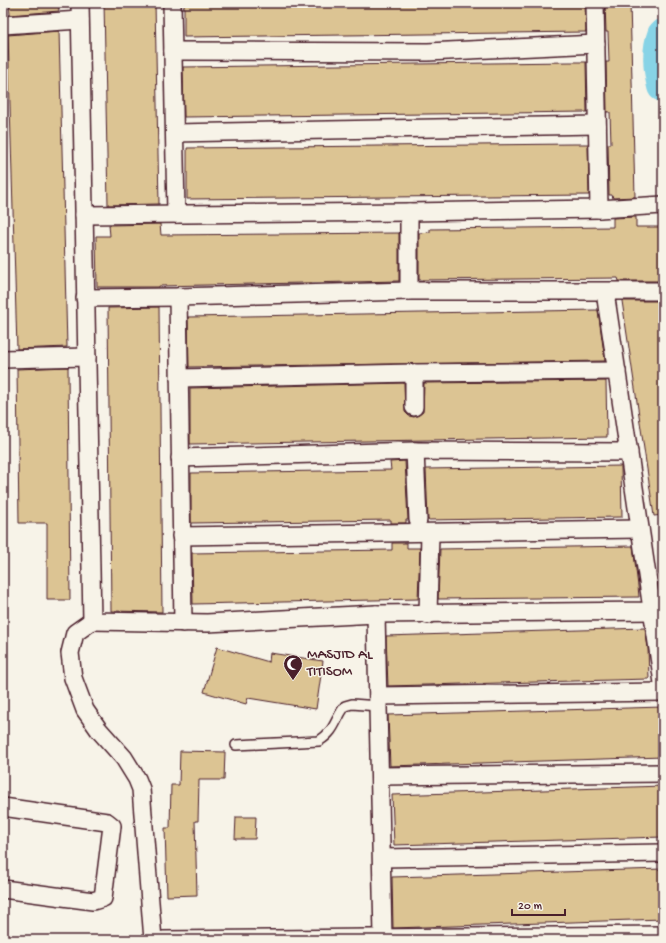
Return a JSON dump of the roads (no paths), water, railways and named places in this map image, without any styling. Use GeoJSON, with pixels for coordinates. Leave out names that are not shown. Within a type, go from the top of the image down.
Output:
{"type":"FeatureCollection","features":[{"type":"Feature","properties":{"kind":"street"},"geometry":{"type":"LineString","coordinates":[[172,3],[176,214]]}},
{"type":"Feature","properties":{"kind":"street"},"geometry":{"type":"LineString","coordinates":[[595,3],[599,209]]}},
{"type":"Feature","properties":{"kind":"street"},"geometry":{"type":"LineString","coordinates":[[3,25],[80,11],[92,621]]}},
{"type":"Feature","properties":{"kind":"street"},"geometry":{"type":"LineString","coordinates":[[173,52],[428,52],[596,44]]}},
{"type":"Feature","properties":{"kind":"street"},"geometry":{"type":"LineString","coordinates":[[175,133],[597,126]]}},
{"type":"Feature","properties":{"kind":"street"},"geometry":{"type":"LineString","coordinates":[[84,215],[599,209],[663,204]]}},
{"type":"Feature","properties":{"kind":"street"},"geometry":{"type":"LineString","coordinates":[[408,212],[408,291]]}},
{"type":"Feature","properties":{"kind":"street"},"geometry":{"type":"LineString","coordinates":[[86,298],[408,291],[663,291]]}},
{"type":"Feature","properties":{"kind":"street"},"geometry":{"type":"LineString","coordinates":[[605,292],[640,529],[658,610],[663,683]]}},
{"type":"Feature","properties":{"kind":"street"},"geometry":{"type":"LineString","coordinates":[[178,297],[183,622]]}},
{"type":"Feature","properties":{"kind":"street"},"geometry":{"type":"LineString","coordinates":[[3,359],[87,357]]}},
{"type":"Feature","properties":{"kind":"street"},"geometry":{"type":"LineString","coordinates":[[179,378],[414,372],[617,371]]}},
{"type":"Feature","properties":{"kind":"street"},"geometry":{"type":"LineString","coordinates":[[414,372],[414,407]]}},
{"type":"Feature","properties":{"kind":"street"},"geometry":{"type":"LineString","coordinates":[[180,458],[415,451],[629,452]]}},
{"type":"Feature","properties":{"kind":"street"},"geometry":{"type":"LineString","coordinates":[[415,451],[418,520]]}},
{"type":"Feature","properties":{"kind":"street"},"geometry":{"type":"LineString","coordinates":[[181,536],[640,529]]}},
{"type":"Feature","properties":{"kind":"street"},"geometry":{"type":"LineString","coordinates":[[428,615],[430,533]]}},
{"type":"Feature","properties":{"kind":"street"},"geometry":{"type":"LineString","coordinates":[[153,940],[141,788],[124,758],[99,730],[86,710],[72,678],[70,654],[76,633],[92,621],[207,623],[376,614],[428,615],[658,610]]}},
{"type":"Feature","properties":{"kind":"street"},"geometry":{"type":"LineString","coordinates":[[376,614],[384,937]]}},
{"type":"Feature","properties":{"kind":"street"},"geometry":{"type":"LineString","coordinates":[[378,701],[663,692]]}},
{"type":"Feature","properties":{"kind":"street"},"geometry":{"type":"LineString","coordinates":[[380,776],[663,773]]}},
{"type":"Feature","properties":{"kind":"street"},"geometry":{"type":"LineString","coordinates":[[3,807],[107,822],[112,826],[104,898],[94,901],[3,889]]}},
{"type":"Feature","properties":{"kind":"street"},"geometry":{"type":"LineString","coordinates":[[382,858],[663,853]]}},
{"type":"Feature","properties":{"kind":"street"},"geometry":{"type":"LineString","coordinates":[[170,940],[663,935]]}},
{"type":"Feature","properties":{"kind":"lane"},"geometry":{"type":"LineString","coordinates":[[236,745],[319,741],[327,736],[332,730],[344,706],[378,701]]}},
{"type":"Feature","properties":{"kind":"waterway"},"geometry":{"type":"LineString","coordinates":[[663,35],[659,60],[663,86]]}},
{"type":"Feature","properties":{"kind":"place","name":"MASJID AL TITISOM"},"geometry":{"type":"Point","coordinates":[293,681]}}]}
